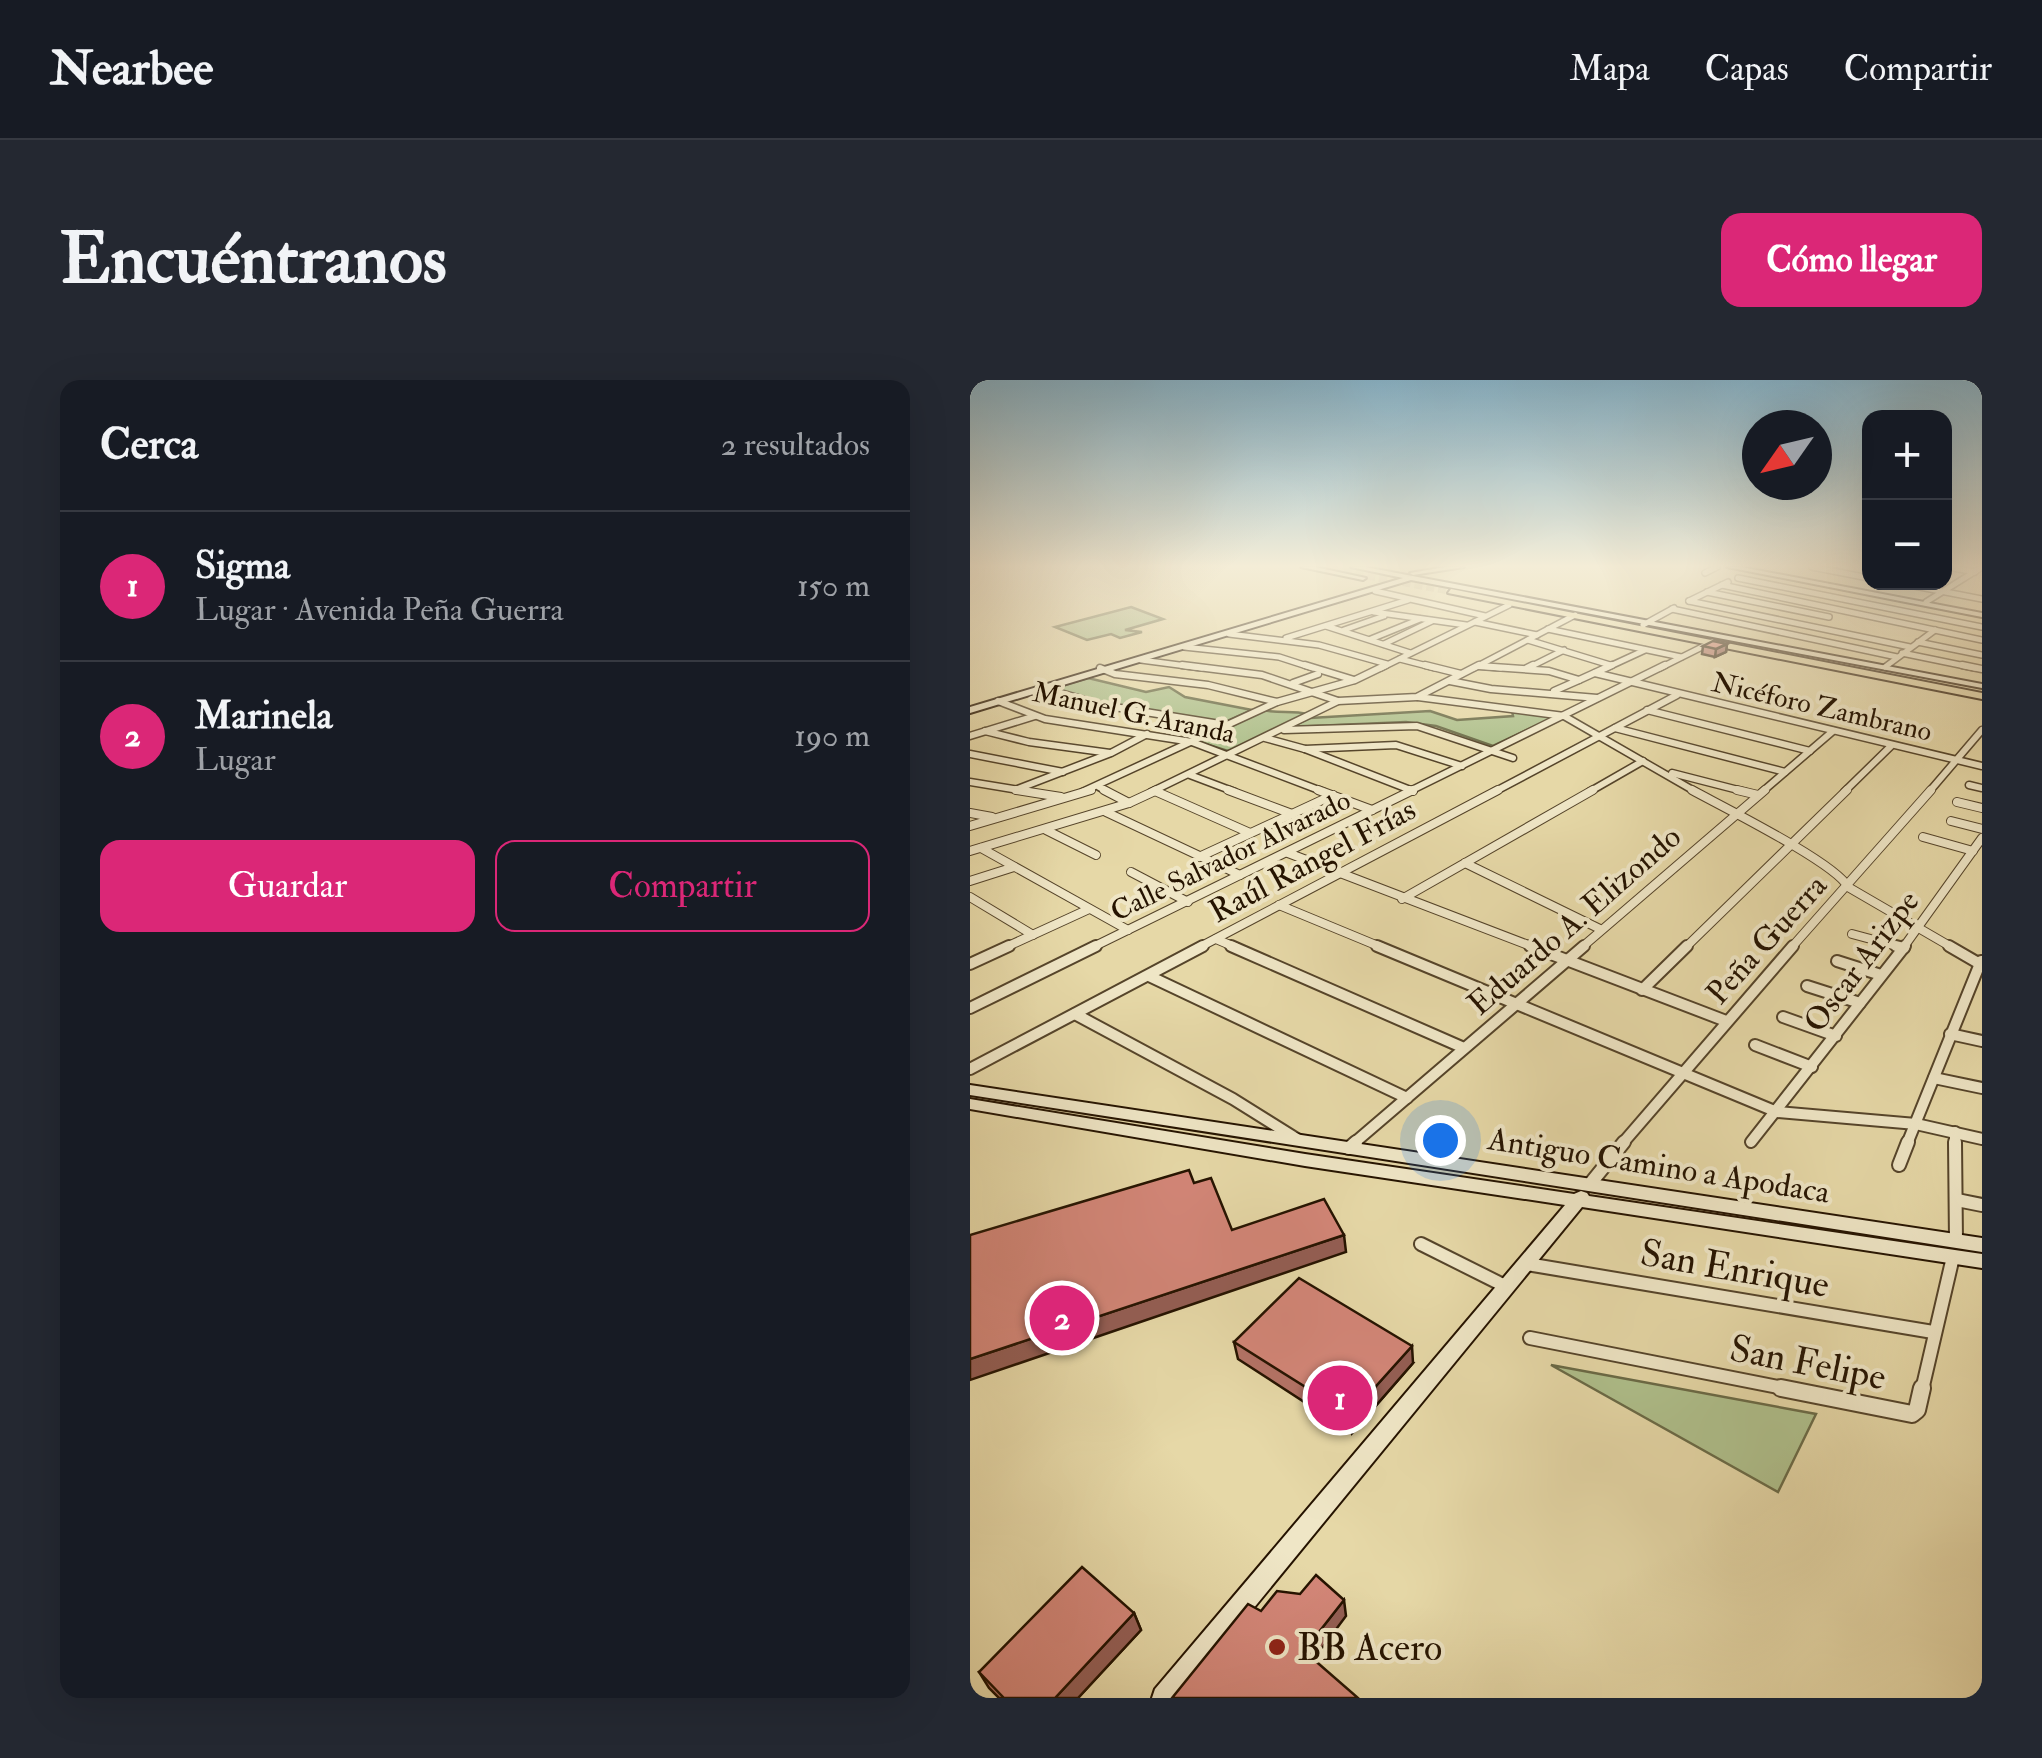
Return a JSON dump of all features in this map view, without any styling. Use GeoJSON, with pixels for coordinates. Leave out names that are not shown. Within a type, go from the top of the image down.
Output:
{"type":"FeatureCollection","features":[{"type":"Feature","properties":{"kind":"main road"},"geometry":{"type":"LineString","coordinates":[[1641,629],[1982,692]]}},
{"type":"Feature","properties":{"kind":"main road"},"geometry":{"type":"LineString","coordinates":[[1670,629],[1982,692]]}},
{"type":"Feature","properties":{"kind":"main road"},"geometry":{"type":"LineString","coordinates":[[1884,667],[1901,676]]}},
{"type":"Feature","properties":{"kind":"street"},"geometry":{"type":"LineString","coordinates":[[970,709],[1231,629]]}},
{"type":"Feature","properties":{"kind":"street"},"geometry":{"type":"LineString","coordinates":[[970,709],[1248,629]]}},
{"type":"Feature","properties":{"kind":"street"},"geometry":{"type":"LineString","coordinates":[[1280,640],[1317,629]]}},
{"type":"Feature","properties":{"kind":"street"},"geometry":{"type":"LineString","coordinates":[[1334,629],[1411,653]]}},
{"type":"Feature","properties":{"kind":"street"},"geometry":{"type":"LineString","coordinates":[[1342,631],[1349,629]]}},
{"type":"Feature","properties":{"kind":"street"},"geometry":{"type":"LineString","coordinates":[[1370,640],[1399,629]]}},
{"type":"Feature","properties":{"kind":"street"},"geometry":{"type":"LineString","coordinates":[[1384,644],[1417,629]]}},
{"type":"Feature","properties":{"kind":"street"},"geometry":{"type":"LineString","coordinates":[[970,826],[1099,786],[1277,702],[1356,680],[1462,629]]}},
{"type":"Feature","properties":{"kind":"street"},"geometry":{"type":"LineString","coordinates":[[1498,629],[1537,635]]}},
{"type":"Feature","properties":{"kind":"street"},"geometry":{"type":"LineString","coordinates":[[1418,697],[1551,629]]}},
{"type":"Feature","properties":{"kind":"street"},"geometry":{"type":"LineString","coordinates":[[1676,629],[1884,667],[1982,692]]}},
{"type":"Feature","properties":{"kind":"street"},"geometry":{"type":"LineString","coordinates":[[1740,638],[1758,629]]}},
{"type":"Feature","properties":{"kind":"street"},"geometry":{"type":"LineString","coordinates":[[1762,629],[1982,670]]}},
{"type":"Feature","properties":{"kind":"street"},"geometry":{"type":"LineString","coordinates":[[1777,631],[1781,629]]}},
{"type":"Feature","properties":{"kind":"street"},"geometry":{"type":"LineString","coordinates":[[1821,629],[1910,647]]}},
{"type":"Feature","properties":{"kind":"street"},"geometry":{"type":"LineString","coordinates":[[1924,629],[1982,640]]}},
{"type":"Feature","properties":{"kind":"street"},"geometry":{"type":"LineString","coordinates":[[1884,667],[1938,629]]}},
{"type":"Feature","properties":{"kind":"street"},"geometry":{"type":"LineString","coordinates":[[1396,630],[1407,633]]}},
{"type":"Feature","properties":{"kind":"street"},"geometry":{"type":"LineString","coordinates":[[1548,630],[1682,657]]}},
{"type":"Feature","properties":{"kind":"street"},"geometry":{"type":"LineString","coordinates":[[1229,634],[1280,640],[1388,664]]}},
{"type":"Feature","properties":{"kind":"street"},"geometry":{"type":"LineString","coordinates":[[1528,640],[1610,665]]}},
{"type":"Feature","properties":{"kind":"street","name":"Calle Salvador Alvarado"},"geometry":{"type":"LineString","coordinates":[[970,1008],[1712,642]]}},
{"type":"Feature","properties":{"kind":"street"},"geometry":{"type":"LineString","coordinates":[[1918,642],[1982,655]]}},
{"type":"Feature","properties":{"kind":"street"},"geometry":{"type":"LineString","coordinates":[[1184,647],[1279,657],[1356,680]]}},
{"type":"Feature","properties":{"kind":"street"},"geometry":{"type":"LineString","coordinates":[[1526,668],[1564,650]]}},
{"type":"Feature","properties":{"kind":"street"},"geometry":{"type":"LineString","coordinates":[[1552,692],[1645,650]]}},
{"type":"Feature","properties":{"kind":"street"},"geometry":{"type":"LineString","coordinates":[[1399,659],[1462,674]]}},
{"type":"Feature","properties":{"kind":"street"},"geometry":{"type":"LineString","coordinates":[[1140,660],[1235,670],[1292,683],[1338,700],[1418,697],[1473,708],[1564,716],[1601,734],[1840,876],[1848,887],[1981,962],[1899,1165]]}},
{"type":"Feature","properties":{"kind":"street"},"geometry":{"type":"LineString","coordinates":[[1478,666],[1526,668],[1578,680]]}},
{"type":"Feature","properties":{"kind":"street"},"geometry":{"type":"LineString","coordinates":[[1102,669],[1208,684],[1277,702]]}},
{"type":"Feature","properties":{"kind":"street","name":"Nicéforo Zambrano"},"geometry":{"type":"LineString","coordinates":[[1595,672],[1982,766]]}},
{"type":"Feature","properties":{"kind":"street"},"geometry":{"type":"LineString","coordinates":[[1292,683],[1318,674]]}},
{"type":"Feature","properties":{"kind":"street"},"geometry":{"type":"LineString","coordinates":[[1450,681],[1496,690],[1598,698]]}},
{"type":"Feature","properties":{"kind":"street"},"geometry":{"type":"LineString","coordinates":[[1042,688],[1102,704],[1228,725]]}},
{"type":"Feature","properties":{"kind":"street","name":"Raúl Rangel Frías"},"geometry":{"type":"LineString","coordinates":[[970,1069],[1677,694]]}},
{"type":"Feature","properties":{"kind":"street"},"geometry":{"type":"LineString","coordinates":[[970,851],[1128,803],[1338,700]]}},
{"type":"Feature","properties":{"kind":"street","name":"Manuel G. Aranda"},"geometry":{"type":"LineString","coordinates":[[1000,702],[1035,716],[1192,742],[1372,810]]}},
{"type":"Feature","properties":{"kind":"street"},"geometry":{"type":"LineString","coordinates":[[1647,710],[1810,751]]}},
{"type":"Feature","properties":{"kind":"street"},"geometry":{"type":"LineString","coordinates":[[970,736],[1035,716]]}},
{"type":"Feature","properties":{"kind":"street"},"geometry":{"type":"LineString","coordinates":[[1280,730],[1417,726],[1512,758]]}},
{"type":"Feature","properties":{"kind":"street"},"geometry":{"type":"LineString","coordinates":[[1615,728],[1785,772]]}},
{"type":"Feature","properties":{"kind":"street","name":"Peña Guerra"},"geometry":{"type":"LineString","coordinates":[[1584,1192],[1682,1070],[1848,887],[1982,730]]}},
{"type":"Feature","properties":{"kind":"street","name":"Eduardo A. Elizondo"},"geometry":{"type":"LineString","coordinates":[[1349,1148],[1832,731]]}},
{"type":"Feature","properties":{"kind":"street"},"geometry":{"type":"LineString","coordinates":[[985,732],[1111,753]]}},
{"type":"Feature","properties":{"kind":"street"},"geometry":{"type":"LineString","coordinates":[[1014,790],[1111,753],[1147,734]]}},
{"type":"Feature","properties":{"kind":"street"},"geometry":{"type":"LineString","coordinates":[[1265,738],[1412,790]]}},
{"type":"Feature","properties":{"kind":"street"},"geometry":{"type":"LineString","coordinates":[[1305,749],[1396,745],[1462,766]]}},
{"type":"Feature","properties":{"kind":"street"},"geometry":{"type":"LineString","coordinates":[[1642,990],[1891,746]]}},
{"type":"Feature","properties":{"kind":"street"},"geometry":{"type":"LineString","coordinates":[[970,754],[1064,772]]}},
{"type":"Feature","properties":{"kind":"street"},"geometry":{"type":"LineString","coordinates":[[1402,900],[1644,761]]}},
{"type":"Feature","properties":{"kind":"street"},"geometry":{"type":"LineString","coordinates":[[1658,770],[1758,796]]}},
{"type":"Feature","properties":{"kind":"street"},"geometry":{"type":"LineString","coordinates":[[1190,775],[1292,814]]}},
{"type":"Feature","properties":{"kind":"street"},"geometry":{"type":"LineString","coordinates":[[970,782],[1066,798]]}},
{"type":"Feature","properties":{"kind":"street"},"geometry":{"type":"LineString","coordinates":[[1969,785],[1982,788]]}},
{"type":"Feature","properties":{"kind":"street"},"geometry":{"type":"LineString","coordinates":[[1099,786],[1128,803]]}},
{"type":"Feature","properties":{"kind":"street"},"geometry":{"type":"LineString","coordinates":[[1155,791],[1250,834]]}},
{"type":"Feature","properties":{"kind":"street"},"geometry":{"type":"LineString","coordinates":[[1199,857],[1332,795]]}},
{"type":"Feature","properties":{"kind":"street"},"geometry":{"type":"LineString","coordinates":[[1956,802],[1982,808]]}},
{"type":"Feature","properties":{"kind":"street"},"geometry":{"type":"LineString","coordinates":[[1106,812],[1240,876]]}},
{"type":"Feature","properties":{"kind":"street"},"geometry":{"type":"LineString","coordinates":[[970,813],[998,818]]}},
{"type":"Feature","properties":{"kind":"street"},"geometry":{"type":"LineString","coordinates":[[1951,822],[1982,829]]}},
{"type":"Feature","properties":{"kind":"street"},"geometry":{"type":"LineString","coordinates":[[1046,830],[1096,855]]}},
{"type":"Feature","properties":{"kind":"street"},"geometry":{"type":"LineString","coordinates":[[1924,837],[1973,851]]}},
{"type":"Feature","properties":{"kind":"street","name":"Oscar Arizpe"},"geometry":{"type":"LineString","coordinates":[[1751,1142],[1904,948],[1982,838]]}},
{"type":"Feature","properties":{"kind":"street"},"geometry":{"type":"LineString","coordinates":[[982,848],[1128,930]]}},
{"type":"Feature","properties":{"kind":"street"},"geometry":{"type":"LineString","coordinates":[[1288,853],[1402,900],[1726,1020]]}},
{"type":"Feature","properties":{"kind":"street"},"geometry":{"type":"LineString","coordinates":[[1465,863],[1600,929]]}},
{"type":"Feature","properties":{"kind":"street"},"geometry":{"type":"LineString","coordinates":[[970,881],[1014,867]]}},
{"type":"Feature","properties":{"kind":"street"},"geometry":{"type":"LineString","coordinates":[[1131,872],[1188,902]]}},
{"type":"Feature","properties":{"kind":"street"},"geometry":{"type":"LineString","coordinates":[[970,897],[1033,934]]}},
{"type":"Feature","properties":{"kind":"street"},"geometry":{"type":"LineString","coordinates":[[1279,905],[1777,1112],[1916,1124],[1982,1139]]}},
{"type":"Feature","properties":{"kind":"street"},"geometry":{"type":"LineString","coordinates":[[970,964],[1089,909]]}},
{"type":"Feature","properties":{"kind":"street"},"geometry":{"type":"LineString","coordinates":[[1852,934],[1904,948]]}},
{"type":"Feature","properties":{"kind":"street"},"geometry":{"type":"LineString","coordinates":[[1216,939],[1464,1048]]}},
{"type":"Feature","properties":{"kind":"street"},"geometry":{"type":"LineString","coordinates":[[970,950],[981,958]]}},
{"type":"Feature","properties":{"kind":"street"},"geometry":{"type":"LineString","coordinates":[[1838,962],[1882,975]]}},
{"type":"Feature","properties":{"kind":"street"},"geometry":{"type":"LineString","coordinates":[[1149,976],[1407,1098]]}},
{"type":"Feature","properties":{"kind":"street"},"geometry":{"type":"LineString","coordinates":[[1806,986],[1860,1003]]}},
{"type":"Feature","properties":{"kind":"street"},"geometry":{"type":"LineString","coordinates":[[1966,995],[1982,997]]}},
{"type":"Feature","properties":{"kind":"street"},"geometry":{"type":"LineString","coordinates":[[1076,1014],[1233,1099],[1298,1140]]}},
{"type":"Feature","properties":{"kind":"street"},"geometry":{"type":"LineString","coordinates":[[1782,1016],[1836,1036]]}},
{"type":"Feature","properties":{"kind":"street"},"geometry":{"type":"LineString","coordinates":[[1950,1034],[1982,1041]]}},
{"type":"Feature","properties":{"kind":"street"},"geometry":{"type":"LineString","coordinates":[[1754,1045],[1812,1067]]}},
{"type":"Feature","properties":{"kind":"street"},"geometry":{"type":"LineString","coordinates":[[1934,1078],[1982,1088]]}},
{"type":"Feature","properties":{"kind":"street","name":"Antiguo Camino a Apodaca"},"geometry":{"type":"LineString","coordinates":[[970,1090],[1349,1148],[1584,1192]]}},
{"type":"Feature","properties":{"kind":"street"},"geometry":{"type":"LineString","coordinates":[[970,1104],[1954,1249],[1982,1260]]}},
{"type":"Feature","properties":{"kind":"street","name":"San Felipe"},"geometry":{"type":"LineString","coordinates":[[1530,1338],[1909,1414],[1917,1410],[1954,1249],[1956,1132]]}},
{"type":"Feature","properties":{"kind":"street"},"geometry":{"type":"LineString","coordinates":[[1164,1698],[1584,1192]]}},
{"type":"Feature","properties":{"kind":"street"},"geometry":{"type":"LineString","coordinates":[[1956,1200],[1982,1205]]}},
{"type":"Feature","properties":{"kind":"street"},"geometry":{"type":"LineString","coordinates":[[1421,1244],[1506,1287]]}},
{"type":"Feature","properties":{"kind":"street"},"geometry":{"type":"LineString","coordinates":[[1954,1249],[1982,1245]]}},
{"type":"Feature","properties":{"kind":"street","name":"San Enrique"},"geometry":{"type":"LineString","coordinates":[[1527,1264],[1933,1332]]}},
{"type":"Feature","properties":{"kind":"green space"},"geometry":{"type":"Polygon","coordinates":[[[1059,629],[1142,632],[1120,638],[1111,634],[1087,640],[1059,629]]]}},
{"type":"Feature","properties":{"kind":"green space"},"geometry":{"type":"Polygon","coordinates":[[[1088,678],[1146,692],[1169,687],[1185,697],[1252,710],[1223,723],[1087,700],[1051,689],[1088,678]]]}},
{"type":"Feature","properties":{"kind":"green space"},"geometry":{"type":"Polygon","coordinates":[[[1263,710],[1307,714],[1231,752],[1196,741],[1263,710]]]}},
{"type":"Feature","properties":{"kind":"green space"},"geometry":{"type":"Polygon","coordinates":[[[1430,711],[1457,720],[1513,716],[1512,711],[1559,715],[1493,746],[1436,726],[1406,722],[1290,727],[1310,718],[1430,711]]]}},
{"type":"Feature","properties":{"kind":"green space"},"geometry":{"type":"Polygon","coordinates":[[[1551,1365],[1816,1414],[1778,1492],[1551,1365]]]}},
{"type":"Feature","properties":{"kind":"building"},"geometry":{"type":"Polygon","coordinates":[[[1713,641],[1727,644],[1716,649],[1703,646],[1713,641]]]}},
{"type":"Feature","properties":{"kind":"building"},"geometry":{"type":"Polygon","coordinates":[[[1189,1170],[1194,1183],[1211,1178],[1232,1230],[1324,1199],[1344,1235],[970,1359],[970,1235],[1189,1170]]]}},
{"type":"Feature","properties":{"kind":"building"},"geometry":{"type":"Polygon","coordinates":[[[1299,1278],[1412,1346],[1350,1415],[1234,1342],[1299,1278]]]}},
{"type":"Feature","properties":{"kind":"building"},"geometry":{"type":"Polygon","coordinates":[[[1082,1567],[1134,1613],[1055,1698],[1004,1698],[979,1672],[1082,1567]]]}},
{"type":"Feature","properties":{"kind":"building","name":"BB Acero"},"geometry":{"type":"Polygon","coordinates":[[[1316,1575],[1344,1600],[1304,1651],[1358,1698],[1172,1698],[1248,1604],[1261,1611],[1277,1591],[1300,1594],[1316,1575]]]}},
{"type":"Feature","properties":{"kind":"place","name":"Marinela"},"geometry":{"type":"Point","coordinates":[1062,1318]}},
{"type":"Feature","properties":{"kind":"place","name":"Sigma"},"geometry":{"type":"Point","coordinates":[1340,1398]}},
{"type":"Feature","properties":{"kind":"place","name":"BB Acero"},"geometry":{"type":"Point","coordinates":[1277,1647]}}]}
